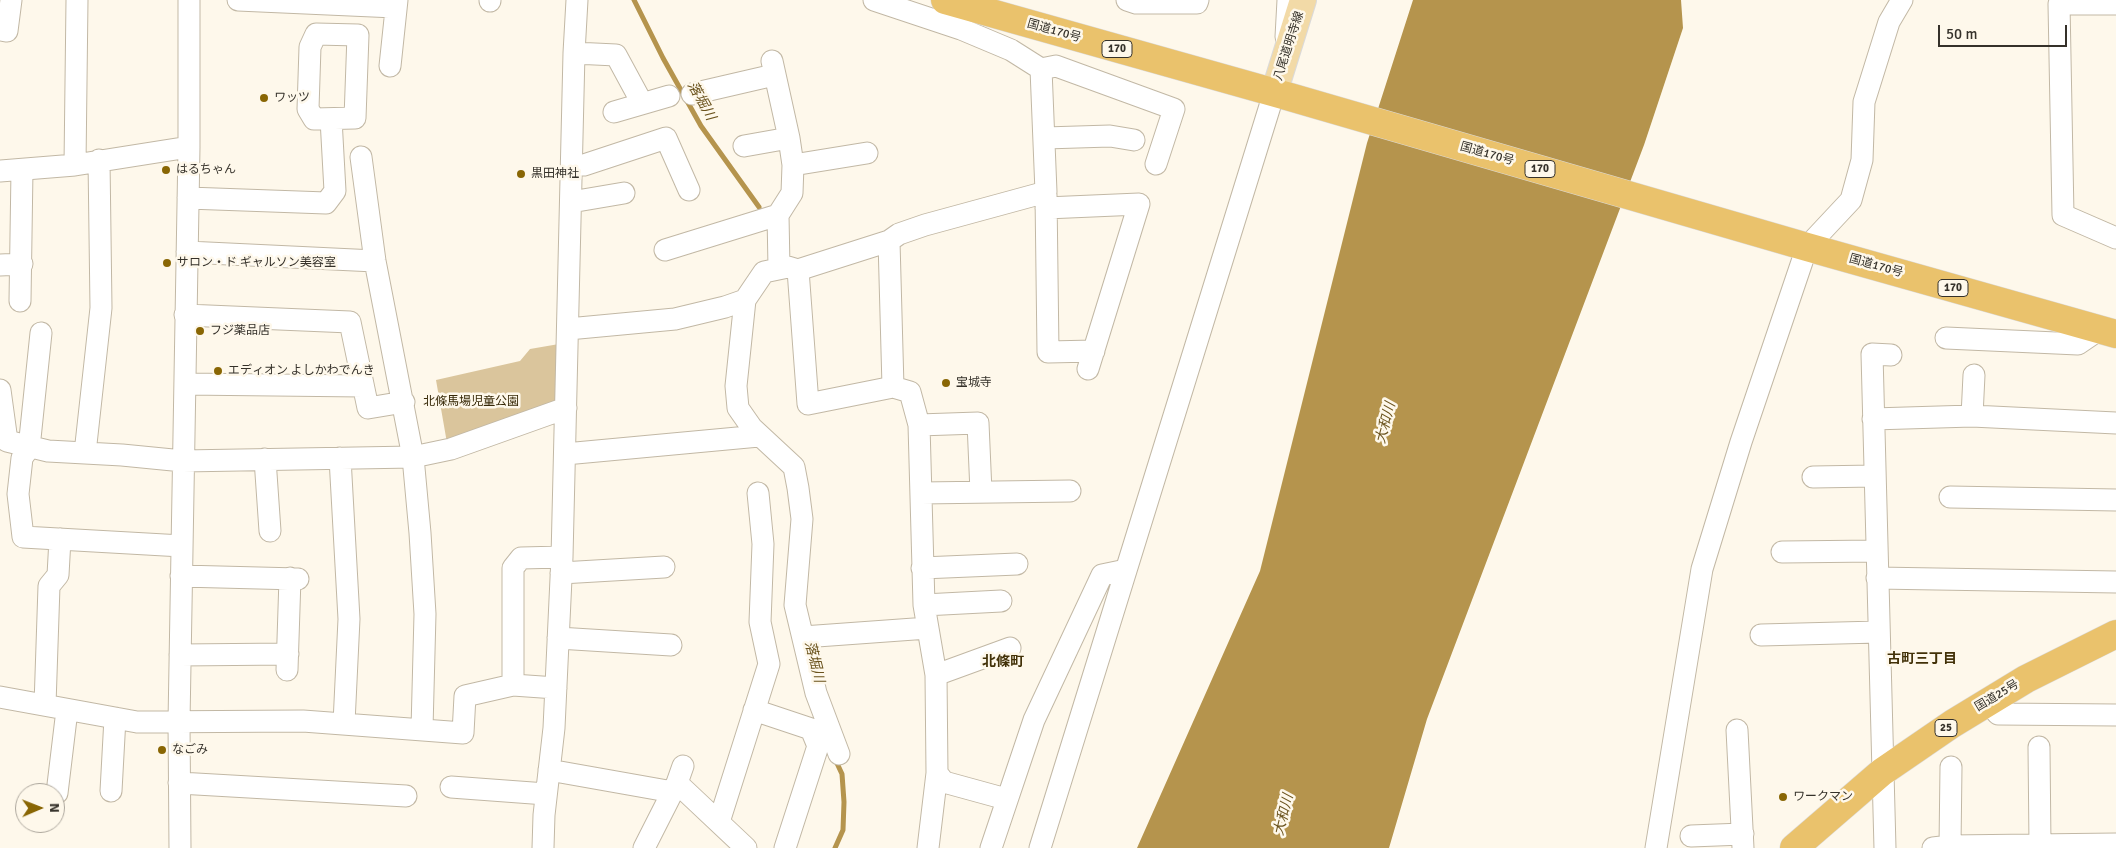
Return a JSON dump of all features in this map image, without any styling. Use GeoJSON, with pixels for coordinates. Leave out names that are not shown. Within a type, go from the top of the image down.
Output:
{"type":"FeatureCollection","features":[{"type":"Feature","properties":{"kind":"highway","name":"国道170号"},"geometry":{"type":"LineString","coordinates":[[945,0],[2108,331]]}},
{"type":"Feature","properties":{"kind":"highway","name":"国道25号"},"geometry":{"type":"LineString","coordinates":[[1794,848],[1882,772],[1952,724],[2026,678],[2116,634]]}},
{"type":"Feature","properties":{"kind":"main road","name":"八尾道明寺線"},"geometry":{"type":"LineString","coordinates":[[1282,95],[1285,57],[1303,0]]}},
{"type":"Feature","properties":{"kind":"street"},"geometry":{"type":"LineString","coordinates":[[0,30],[7,31],[11,0]]}},
{"type":"Feature","properties":{"kind":"street"},"geometry":{"type":"LineString","coordinates":[[76,165],[77,0]]}},
{"type":"Feature","properties":{"kind":"street"},"geometry":{"type":"LineString","coordinates":[[180,848],[179,722],[189,147],[189,0]]}},
{"type":"Feature","properties":{"kind":"street"},"geometry":{"type":"LineString","coordinates":[[238,0],[396,4],[390,66]]}},
{"type":"Feature","properties":{"kind":"street"},"geometry":{"type":"LineString","coordinates":[[543,848],[556,688],[562,565],[574,53],[577,0]]}},
{"type":"Feature","properties":{"kind":"street"},"geometry":{"type":"LineString","coordinates":[[874,0],[961,29],[1011,50],[1041,69],[1056,66],[1174,109],[1156,164]]}},
{"type":"Feature","properties":{"kind":"street"},"geometry":{"type":"LineString","coordinates":[[1130,1],[1197,3],[1198,0]]}},
{"type":"Feature","properties":{"kind":"street"},"geometry":{"type":"LineString","coordinates":[[1285,57],[1288,0]]}},
{"type":"Feature","properties":{"kind":"street"},"geometry":{"type":"LineString","coordinates":[[1656,848],[1702,568],[1741,442],[1798,244],[1851,200],[1862,160],[1864,102],[1889,22],[1902,0]]}},
{"type":"Feature","properties":{"kind":"street"},"geometry":{"type":"LineString","coordinates":[[2116,4],[2059,4],[2063,215],[2116,238]]}},
{"type":"Feature","properties":{"kind":"street"},"geometry":{"type":"LineString","coordinates":[[574,53],[616,55],[642,103]]}},
{"type":"Feature","properties":{"kind":"street"},"geometry":{"type":"LineString","coordinates":[[665,250],[778,215],[792,193],[793,165],[789,138],[773,68],[692,94]]}},
{"type":"Feature","properties":{"kind":"street"},"geometry":{"type":"LineString","coordinates":[[839,754],[816,693],[795,605],[802,519],[794,467],[759,436],[738,408],[736,386],[745,300],[764,272],[788,269],[890,241],[899,234],[925,226],[1046,200],[1139,204],[1091,360],[1048,352],[1046,200],[1045,138],[1041,69]]}},
{"type":"Feature","properties":{"kind":"street"},"geometry":{"type":"LineString","coordinates":[[1040,848],[1126,570],[1282,95]]}},
{"type":"Feature","properties":{"kind":"street"},"geometry":{"type":"LineString","coordinates":[[614,112],[669,96]]}},
{"type":"Feature","properties":{"kind":"street"},"geometry":{"type":"LineString","coordinates":[[188,198],[326,203],[335,191],[331,119]]}},
{"type":"Feature","properties":{"kind":"street"},"geometry":{"type":"LineString","coordinates":[[1045,138],[1110,136],[1134,140]]}},
{"type":"Feature","properties":{"kind":"street"},"geometry":{"type":"LineString","coordinates":[[572,164],[584,165],[666,138],[689,190]]}},
{"type":"Feature","properties":{"kind":"street"},"geometry":{"type":"LineString","coordinates":[[744,146],[789,138]]}},
{"type":"Feature","properties":{"kind":"street"},"geometry":{"type":"LineString","coordinates":[[0,170],[76,165],[189,147]]}},
{"type":"Feature","properties":{"kind":"street"},"geometry":{"type":"LineString","coordinates":[[793,165],[867,153]]}},
{"type":"Feature","properties":{"kind":"street"},"geometry":{"type":"LineString","coordinates":[[361,157],[375,261],[404,402],[413,457],[425,614],[422,729]]}},
{"type":"Feature","properties":{"kind":"street"},"geometry":{"type":"LineString","coordinates":[[85,453],[101,308],[99,160]]}},
{"type":"Feature","properties":{"kind":"street"},"geometry":{"type":"LineString","coordinates":[[20,301],[22,170]]}},
{"type":"Feature","properties":{"kind":"street"},"geometry":{"type":"LineString","coordinates":[[571,202],[624,193]]}},
{"type":"Feature","properties":{"kind":"street"},"geometry":{"type":"LineString","coordinates":[[778,215],[808,404],[894,386],[910,392],[919,425],[924,605],[936,674],[937,773],[928,848]]}},
{"type":"Feature","properties":{"kind":"street"},"geometry":{"type":"LineString","coordinates":[[890,241],[894,386]]}},
{"type":"Feature","properties":{"kind":"street"},"geometry":{"type":"LineString","coordinates":[[187,252],[375,261]]}},
{"type":"Feature","properties":{"kind":"street"},"geometry":{"type":"LineString","coordinates":[[0,265],[22,264]]}},
{"type":"Feature","properties":{"kind":"street"},"geometry":{"type":"LineString","coordinates":[[568,329],[675,319],[725,307],[745,300]]}},
{"type":"Feature","properties":{"kind":"street"},"geometry":{"type":"LineString","coordinates":[[186,315],[350,322],[368,408],[404,402]]}},
{"type":"Feature","properties":{"kind":"street"},"geometry":{"type":"LineString","coordinates":[[1946,338],[2078,344],[2108,331]]}},
{"type":"Feature","properties":{"kind":"street"},"geometry":{"type":"LineString","coordinates":[[40,333],[29,448],[22,458],[18,494],[22,537],[182,546]]}},
{"type":"Feature","properties":{"kind":"street"},"geometry":{"type":"LineString","coordinates":[[1885,848],[1872,354],[1891,355]]}},
{"type":"Feature","properties":{"kind":"street"},"geometry":{"type":"LineString","coordinates":[[1972,416],[1974,375]]}},
{"type":"Feature","properties":{"kind":"street"},"geometry":{"type":"LineString","coordinates":[[185,384],[363,386]]}},
{"type":"Feature","properties":{"kind":"street"},"geometry":{"type":"LineString","coordinates":[[0,390],[6,441],[48,451],[183,461],[413,457],[451,449],[566,408]]}},
{"type":"Feature","properties":{"kind":"street"},"geometry":{"type":"LineString","coordinates":[[1873,419],[1972,416],[2116,423]]}},
{"type":"Feature","properties":{"kind":"street"},"geometry":{"type":"LineString","coordinates":[[919,425],[978,423],[981,492]]}},
{"type":"Feature","properties":{"kind":"street"},"geometry":{"type":"LineString","coordinates":[[565,454],[759,436]]}},
{"type":"Feature","properties":{"kind":"street"},"geometry":{"type":"LineString","coordinates":[[340,458],[349,619],[344,723]]}},
{"type":"Feature","properties":{"kind":"street"},"geometry":{"type":"LineString","coordinates":[[265,460],[270,531]]}},
{"type":"Feature","properties":{"kind":"street"},"geometry":{"type":"LineString","coordinates":[[1813,477],[1874,476]]}},
{"type":"Feature","properties":{"kind":"street"},"geometry":{"type":"LineString","coordinates":[[921,493],[1070,491]]}},
{"type":"Feature","properties":{"kind":"street"},"geometry":{"type":"LineString","coordinates":[[719,822],[769,664],[760,622],[763,544],[758,493]]}},
{"type":"Feature","properties":{"kind":"street"},"geometry":{"type":"LineString","coordinates":[[1950,497],[2116,500]]}},
{"type":"Feature","properties":{"kind":"street"},"geometry":{"type":"LineString","coordinates":[[45,704],[49,586],[58,575],[60,539]]}},
{"type":"Feature","properties":{"kind":"street"},"geometry":{"type":"LineString","coordinates":[[1782,552],[1876,551]]}},
{"type":"Feature","properties":{"kind":"street"},"geometry":{"type":"LineString","coordinates":[[513,685],[513,568],[521,558],[562,565],[664,567]]}},
{"type":"Feature","properties":{"kind":"street"},"geometry":{"type":"LineString","coordinates":[[922,568],[1017,564]]}},
{"type":"Feature","properties":{"kind":"street"},"geometry":{"type":"LineString","coordinates":[[991,848],[1034,720],[1102,575],[1126,570]]}},
{"type":"Feature","properties":{"kind":"street"},"geometry":{"type":"LineString","coordinates":[[180,655],[287,662],[294,578],[181,576]]}},
{"type":"Feature","properties":{"kind":"street"},"geometry":{"type":"LineString","coordinates":[[1877,578],[2116,582]]}},
{"type":"Feature","properties":{"kind":"street"},"geometry":{"type":"LineString","coordinates":[[924,605],[1001,601]]}},
{"type":"Feature","properties":{"kind":"street"},"geometry":{"type":"LineString","coordinates":[[803,637],[928,628]]}},
{"type":"Feature","properties":{"kind":"street"},"geometry":{"type":"LineString","coordinates":[[1761,635],[1878,632]]}},
{"type":"Feature","properties":{"kind":"street"},"geometry":{"type":"LineString","coordinates":[[558,638],[671,645]]}},
{"type":"Feature","properties":{"kind":"street"},"geometry":{"type":"LineString","coordinates":[[936,674],[1010,648]]}},
{"type":"Feature","properties":{"kind":"street"},"geometry":{"type":"LineString","coordinates":[[1,701],[45,704],[137,722],[303,721],[463,733],[464,696],[513,685],[556,688]]}},
{"type":"Feature","properties":{"kind":"street"},"geometry":{"type":"LineString","coordinates":[[1988,702],[1998,714],[2116,715]]}},
{"type":"Feature","properties":{"kind":"street"},"geometry":{"type":"LineString","coordinates":[[58,783],[68,710]]}},
{"type":"Feature","properties":{"kind":"street"},"geometry":{"type":"LineString","coordinates":[[754,710],[811,729],[818,746],[786,848]]}},
{"type":"Feature","properties":{"kind":"street"},"geometry":{"type":"LineString","coordinates":[[111,791],[115,718]]}},
{"type":"Feature","properties":{"kind":"street"},"geometry":{"type":"LineString","coordinates":[[1691,836],[1743,841],[1737,730]]}},
{"type":"Feature","properties":{"kind":"street"},"geometry":{"type":"LineString","coordinates":[[2039,747],[2040,845]]}},
{"type":"Feature","properties":{"kind":"street"},"geometry":{"type":"LineString","coordinates":[[1951,767],[1942,847],[2116,844]]}},
{"type":"Feature","properties":{"kind":"street"},"geometry":{"type":"LineString","coordinates":[[549,770],[678,780],[746,848]]}},
{"type":"Feature","properties":{"kind":"street"},"geometry":{"type":"LineString","coordinates":[[937,773],[944,782],[1006,799]]}},
{"type":"Feature","properties":{"kind":"street"},"geometry":{"type":"LineString","coordinates":[[650,845],[678,780]]}},
{"type":"Feature","properties":{"kind":"street"},"geometry":{"type":"LineString","coordinates":[[179,783],[406,796]]}},
{"type":"Feature","properties":{"kind":"street"},"geometry":{"type":"LineString","coordinates":[[451,787],[546,794]]}},
{"type":"Feature","properties":{"kind":"green space","name":"北條馬場児童公園"},"geometry":{"type":"Polygon","coordinates":[[[559,344],[559,402],[447,443],[436,380],[520,361],[530,349],[559,344]]]}},
{"type":"Feature","properties":{"kind":"water","name":"大和川"},"geometry":{"type":"Polygon","coordinates":[[[1413,0],[1681,0],[1683,28],[1644,145],[1427,719],[1389,848],[1137,848],[1260,571],[1367,143],[1413,0]]]}},
{"type":"Feature","properties":{"kind":"waterway","name":"落堀川"},"geometry":{"type":"LineString","coordinates":[[634,0],[663,58],[701,126],[759,207]]}},
{"type":"Feature","properties":{"kind":"waterway","name":"落堀川"},"geometry":{"type":"LineString","coordinates":[[835,759],[842,774],[844,802],[843,830],[835,848]]}},
{"type":"Feature","properties":{"kind":"place","name":"ワッツ"},"geometry":{"type":"Point","coordinates":[264,98]}},
{"type":"Feature","properties":{"kind":"place","name":"はるちゃん"},"geometry":{"type":"Point","coordinates":[166,170]}},
{"type":"Feature","properties":{"kind":"place","name":"黒田神社"},"geometry":{"type":"Point","coordinates":[521,174]}},
{"type":"Feature","properties":{"kind":"place","name":"サロン・ド ギャルソン美容室"},"geometry":{"type":"Point","coordinates":[167,263]}},
{"type":"Feature","properties":{"kind":"place","name":"フジ薬品店"},"geometry":{"type":"Point","coordinates":[200,331]}},
{"type":"Feature","properties":{"kind":"place","name":"エディオン よしかわでんき"},"geometry":{"type":"Point","coordinates":[218,371]}},
{"type":"Feature","properties":{"kind":"place","name":"宝城寺"},"geometry":{"type":"Point","coordinates":[946,383]}},
{"type":"Feature","properties":{"kind":"place","name":"なごみ"},"geometry":{"type":"Point","coordinates":[162,750]}},
{"type":"Feature","properties":{"kind":"place","name":"ワークマン"},"geometry":{"type":"Point","coordinates":[1783,797]}},
{"type":"Feature","properties":{"kind":"district","name":"古町三丁目"},"geometry":{"type":"Point","coordinates":[1922,659]}},
{"type":"Feature","properties":{"kind":"district","name":"北條町"},"geometry":{"type":"Point","coordinates":[1003,662]}}]}
